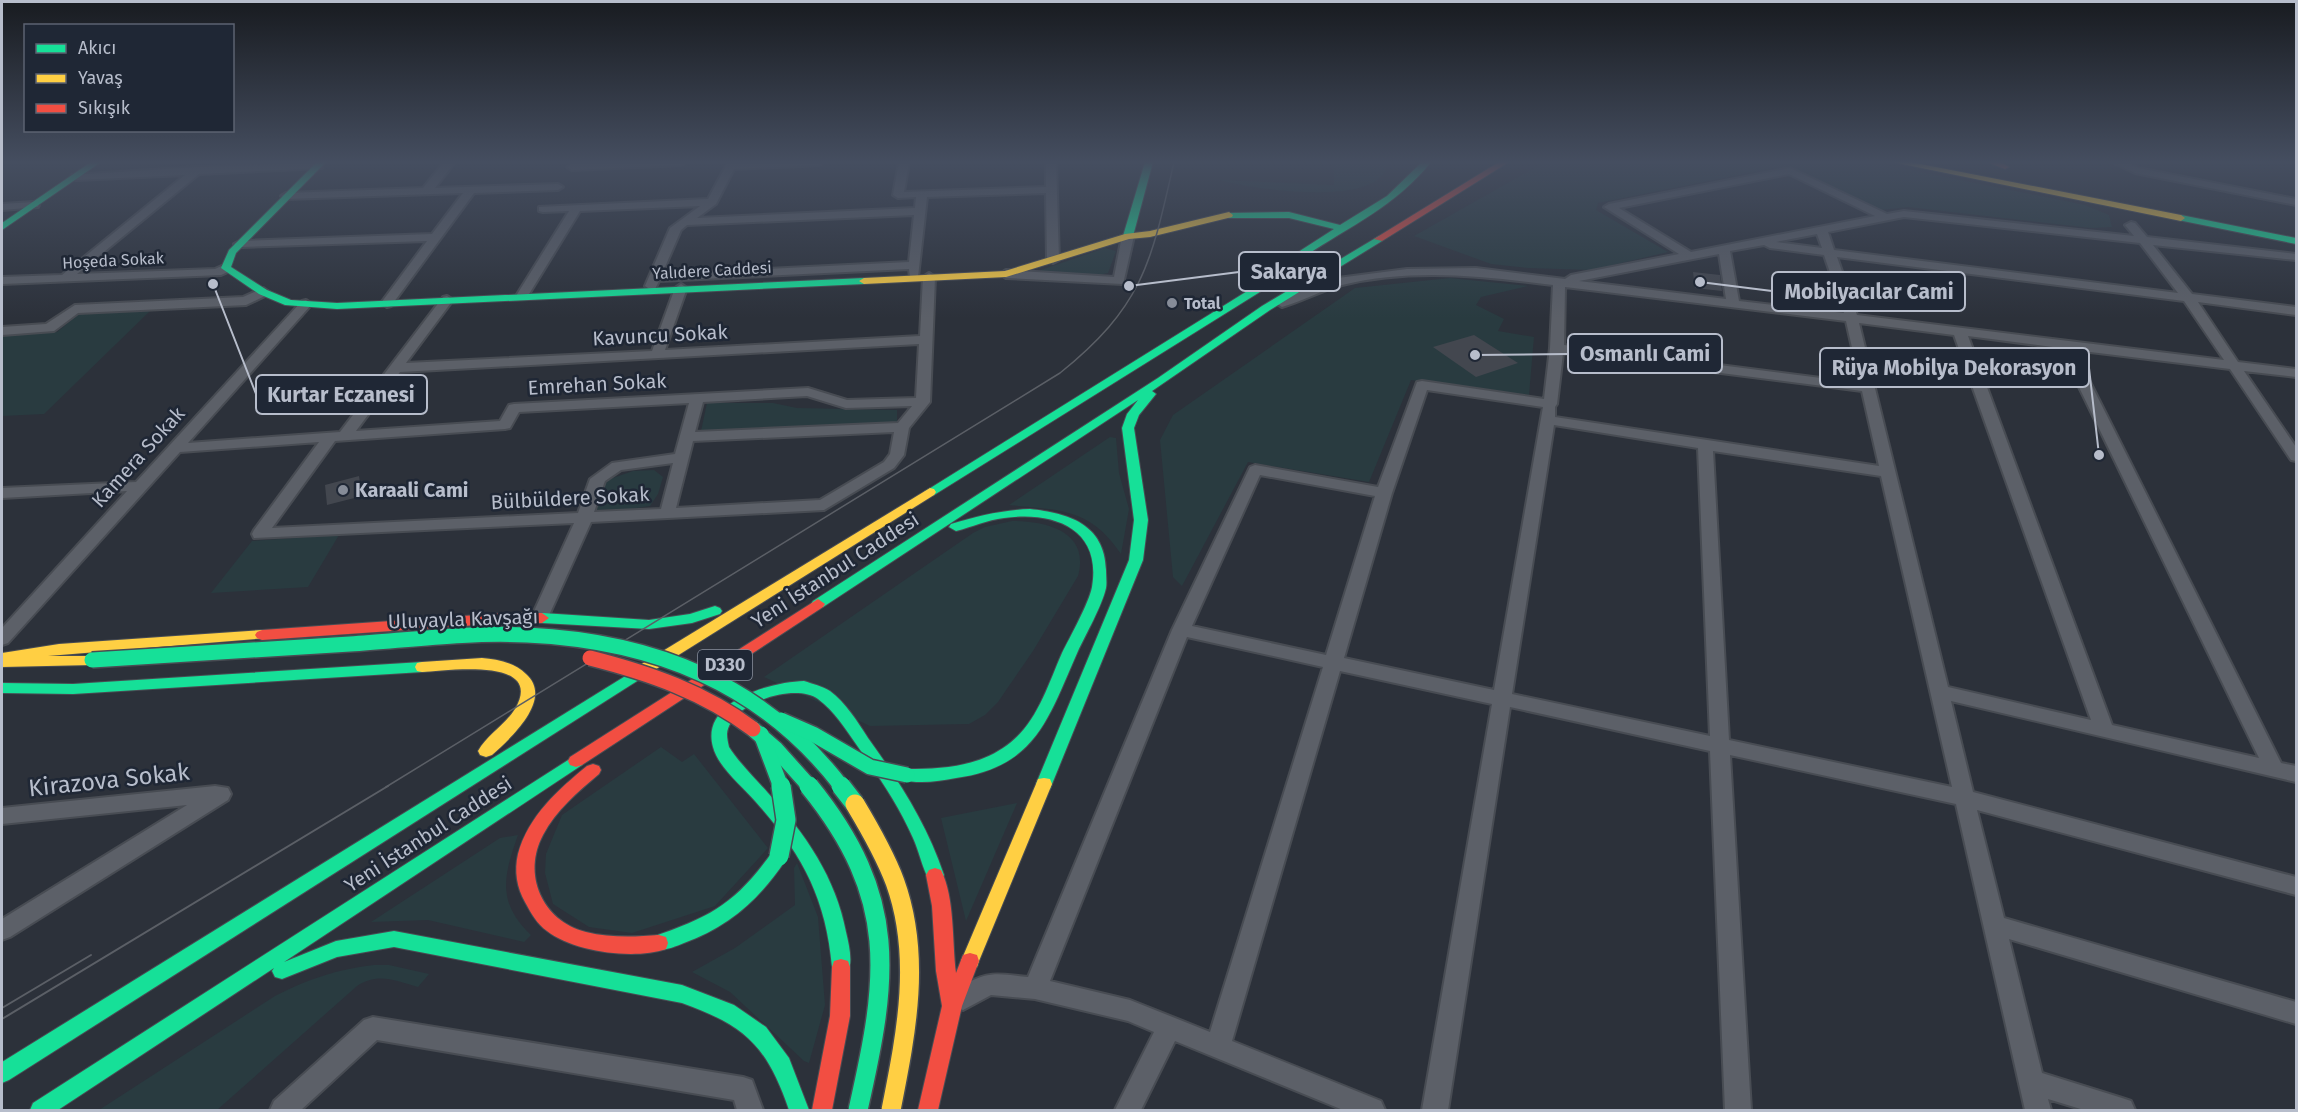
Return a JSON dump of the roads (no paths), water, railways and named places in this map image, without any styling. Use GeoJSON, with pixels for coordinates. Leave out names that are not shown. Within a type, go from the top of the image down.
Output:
{"type":"FeatureCollection","features":[{"type":"Feature","properties":{"kind":"main road"},"geometry":{"type":"LineString","coordinates":[[2,227],[21,214]]}},
{"type":"Feature","properties":{"kind":"main road"},"geometry":{"type":"LineString","coordinates":[[226,268],[232,252],[269,214]]}},
{"type":"Feature","properties":{"kind":"main road"},"geometry":{"type":"LineString","coordinates":[[1128,236],[1134,214]]}},
{"type":"Feature","properties":{"kind":"main road","name":"Yalıdere Caddesi"},"geometry":{"type":"LineString","coordinates":[[226,268],[262,292],[290,303],[337,306],[522,296],[652,284],[681,288],[919,273],[1006,274],[1128,236],[1150,234],[1237,214]]}},
{"type":"Feature","properties":{"kind":"main road","name":"Yalıdere Caddesi"},"geometry":{"type":"LineString","coordinates":[[1265,214],[1289,215],[1344,229]]}},
{"type":"Feature","properties":{"kind":"main road"},"geometry":{"type":"LineString","coordinates":[[1259,288],[1301,253],[1344,229],[1365,214]]}},
{"type":"Feature","properties":{"kind":"main road","name":"D330"},"geometry":{"type":"LineString","coordinates":[[1259,288],[1362,237],[1397,214]]}},
{"type":"Feature","properties":{"kind":"main road","name":"Yeni İstanbul Caddesi"},"geometry":{"type":"LineString","coordinates":[[40,1110],[1162,380],[1266,308],[1424,214]]}},
{"type":"Feature","properties":{"kind":"main road"},"geometry":{"type":"LineString","coordinates":[[2167,214],[2296,241]]}},
{"type":"Feature","properties":{"kind":"main road"},"geometry":{"type":"LineString","coordinates":[[2198,214],[2296,232]]}},
{"type":"Feature","properties":{"kind":"main road","name":"Yeni İstanbul Caddesi"},"geometry":{"type":"LineString","coordinates":[[2,1072],[405,818],[1259,288]]}},
{"type":"Feature","properties":{"kind":"main road"},"geometry":{"type":"LineString","coordinates":[[928,1110],[952,1006],[1131,575],[1139,546],[1141,520],[1128,428],[1133,414],[1162,380]]}},
{"type":"Feature","properties":{"kind":"main road"},"geometry":{"type":"LineString","coordinates":[[781,720],[813,734],[848,757],[870,767],[907,775],[933,776],[961,773],[1008,754],[1022,742],[1043,713],[1099,588],[1103,564],[1097,546],[1083,530],[1059,517],[1029,511],[1001,513],[976,519],[900,551]]}},
{"type":"Feature","properties":{"kind":"main road"},"geometry":{"type":"LineString","coordinates":[[2,660],[59,649],[104,645],[461,621],[540,618],[634,627],[667,625],[706,616],[790,578]]}},
{"type":"Feature","properties":{"kind":"main road"},"geometry":{"type":"LineString","coordinates":[[540,618],[548,627],[549,633],[541,649]]}},
{"type":"Feature","properties":{"kind":"main road"},"geometry":{"type":"LineString","coordinates":[[405,818],[505,735],[524,712],[529,692],[527,684],[522,676],[505,666],[495,655],[498,642],[509,629],[540,618]]}},
{"type":"Feature","properties":{"kind":"main road","name":"Uluyayla Kavşağı"},"geometry":{"type":"LineString","coordinates":[[2,660],[92,660],[491,635],[552,636],[599,643],[672,662],[732,688],[781,720],[823,760],[859,809],[891,870],[903,905],[910,945],[909,997],[891,1110]]}},
{"type":"Feature","properties":{"kind":"main road","name":"Uluyayla Kavşağı"},"geometry":{"type":"LineString","coordinates":[[2,680],[492,650]]}},
{"type":"Feature","properties":{"kind":"main road"},"geometry":{"type":"LineString","coordinates":[[573,654],[635,669],[700,694],[730,710],[761,734],[800,772],[823,802],[856,862],[873,902],[881,949],[872,1043],[858,1110]]}},
{"type":"Feature","properties":{"kind":"main road"},"geometry":{"type":"LineString","coordinates":[[2,688],[73,689],[468,662],[505,666],[520,661]]}},
{"type":"Feature","properties":{"kind":"main road"},"geometry":{"type":"LineString","coordinates":[[822,1110],[839,1027],[842,995],[840,936],[825,885],[812,860],[726,756],[719,741],[720,728],[728,715],[743,702],[767,690],[785,686],[802,685],[816,690],[828,698],[840,712],[896,786],[921,835],[935,873],[942,915],[945,966],[952,1006]]}},
{"type":"Feature","properties":{"kind":"main road"},"geometry":{"type":"LineString","coordinates":[[675,698],[636,734],[575,784],[542,821],[529,850],[525,865],[525,880],[529,894],[536,907],[556,928],[572,936],[607,945],[626,946],[649,944],[691,933],[732,910],[762,884],[779,856],[788,820],[787,800],[761,734]]}},
{"type":"Feature","properties":{"kind":"main road"},"geometry":{"type":"LineString","coordinates":[[175,1021],[337,947],[364,941],[394,939],[682,994],[714,1003],[741,1017],[781,1056],[793,1082],[800,1110]]}},
{"type":"Feature","properties":{"kind":"street"},"geometry":{"type":"LineString","coordinates":[[64,279],[144,214]]}},
{"type":"Feature","properties":{"kind":"street"},"geometry":{"type":"LineString","coordinates":[[387,303],[453,214]]}},
{"type":"Feature","properties":{"kind":"street"},"geometry":{"type":"LineString","coordinates":[[522,296],[573,214]]}},
{"type":"Feature","properties":{"kind":"street"},"geometry":{"type":"LineString","coordinates":[[696,214],[676,228],[652,284],[919,273]]}},
{"type":"Feature","properties":{"kind":"street"},"geometry":{"type":"LineString","coordinates":[[685,222],[859,214]]}},
{"type":"Feature","properties":{"kind":"street"},"geometry":{"type":"LineString","coordinates":[[688,437],[902,427],[923,402],[926,340],[919,273],[921,214]]}},
{"type":"Feature","properties":{"kind":"street"},"geometry":{"type":"LineString","coordinates":[[1052,214],[1053,260]]}},
{"type":"Feature","properties":{"kind":"street"},"geometry":{"type":"LineString","coordinates":[[1620,214],[1688,255]]}},
{"type":"Feature","properties":{"kind":"street"},"geometry":{"type":"LineString","coordinates":[[1877,214],[1885,218]]}},
{"type":"Feature","properties":{"kind":"street"},"geometry":{"type":"LineString","coordinates":[[1559,281],[1905,214],[2296,257]]}},
{"type":"Feature","properties":{"kind":"street"},"geometry":{"type":"LineString","coordinates":[[2131,225],[2188,297],[2296,457]]}},
{"type":"Feature","properties":{"kind":"street"},"geometry":{"type":"LineString","coordinates":[[1822,231],[1851,317],[2038,1110]]}},
{"type":"Feature","properties":{"kind":"street"},"geometry":{"type":"LineString","coordinates":[[1006,274],[1119,280],[1128,236]]}},
{"type":"Feature","properties":{"kind":"street"},"geometry":{"type":"LineString","coordinates":[[240,244],[436,237]]}},
{"type":"Feature","properties":{"kind":"street"},"geometry":{"type":"LineString","coordinates":[[1757,244],[2296,311]]}},
{"type":"Feature","properties":{"kind":"street"},"geometry":{"type":"LineString","coordinates":[[1724,250],[1733,303]]}},
{"type":"Feature","properties":{"kind":"street","name":"Hoşeda Sokak"},"geometry":{"type":"LineString","coordinates":[[2,281],[217,272],[226,268]]}},
{"type":"Feature","properties":{"kind":"street"},"geometry":{"type":"LineString","coordinates":[[1266,308],[1337,282],[1408,272],[1476,272],[2296,373]]}},
{"type":"Feature","properties":{"kind":"street"},"geometry":{"type":"LineString","coordinates":[[1435,1110],[1549,412],[1557,348],[1559,281]]}},
{"type":"Feature","properties":{"kind":"street"},"geometry":{"type":"LineString","coordinates":[[657,354],[681,288]]}},
{"type":"Feature","properties":{"kind":"street"},"geometry":{"type":"LineString","coordinates":[[2,331],[49,328],[75,309],[246,301],[262,292]]}},
{"type":"Feature","properties":{"kind":"street"},"geometry":{"type":"LineString","coordinates":[[337,438],[396,369],[447,300]]}},
{"type":"Feature","properties":{"kind":"street","name":"Kamera Sokak"},"geometry":{"type":"LineString","coordinates":[[2,639],[306,304]]}},
{"type":"Feature","properties":{"kind":"street"},"geometry":{"type":"LineString","coordinates":[[1959,330],[2105,731]]}},
{"type":"Feature","properties":{"kind":"street","name":"Kavuncu Sokak"},"geometry":{"type":"LineString","coordinates":[[396,369],[926,340]]}},
{"type":"Feature","properties":{"kind":"street"},"geometry":{"type":"LineString","coordinates":[[2064,343],[2274,769]]}},
{"type":"Feature","properties":{"kind":"street"},"geometry":{"type":"LineString","coordinates":[[1557,348],[1867,388]]}},
{"type":"Feature","properties":{"kind":"street"},"geometry":{"type":"LineString","coordinates":[[1218,1047],[1384,493],[1422,384],[1705,445],[1887,472]]}},
{"type":"Feature","properties":{"kind":"street","name":"Emrehan Sokak"},"geometry":{"type":"LineString","coordinates":[[175,448],[505,425],[514,408],[808,392],[846,404],[923,402]]}},
{"type":"Feature","properties":{"kind":"street"},"geometry":{"type":"LineString","coordinates":[[667,514],[697,398]]}},
{"type":"Feature","properties":{"kind":"street","name":"Bülbüldere Sokak"},"geometry":{"type":"LineString","coordinates":[[337,438],[260,534],[824,505],[889,465],[897,455],[902,427]]}},
{"type":"Feature","properties":{"kind":"street"},"geometry":{"type":"LineString","coordinates":[[1705,445],[1738,1110]]}},
{"type":"Feature","properties":{"kind":"street"},"geometry":{"type":"LineString","coordinates":[[540,618],[585,519],[598,479],[617,466],[682,457]]}},
{"type":"Feature","properties":{"kind":"street"},"geometry":{"type":"LineString","coordinates":[[1035,988],[1181,630],[1255,470],[1384,493]]}},
{"type":"Feature","properties":{"kind":"street"},"geometry":{"type":"LineString","coordinates":[[2,492],[140,486]]}},
{"type":"Feature","properties":{"kind":"street"},"geometry":{"type":"LineString","coordinates":[[1181,630],[1718,743],[1965,798],[2296,886]]}},
{"type":"Feature","properties":{"kind":"street"},"geometry":{"type":"LineString","coordinates":[[1939,692],[2296,774]]}},
{"type":"Feature","properties":{"kind":"street","name":"Kirazova Sokak"},"geometry":{"type":"LineString","coordinates":[[2,816],[221,794],[2,930]]}},
{"type":"Feature","properties":{"kind":"street"},"geometry":{"type":"LineString","coordinates":[[1995,925],[2296,1013]]}},
{"type":"Feature","properties":{"kind":"street"},"geometry":{"type":"LineString","coordinates":[[952,1006],[988,984],[1035,988],[1130,1011],[1372,1110]]}},
{"type":"Feature","properties":{"kind":"street"},"geometry":{"type":"LineString","coordinates":[[284,1110],[373,1028],[743,1089],[750,1110]]}},
{"type":"Feature","properties":{"kind":"street"},"geometry":{"type":"LineString","coordinates":[[1128,1110],[1169,1028]]}},
{"type":"Feature","properties":{"kind":"street"},"geometry":{"type":"LineString","coordinates":[[2031,1082],[2122,1110]]}},
{"type":"Feature","properties":{"kind":"tram line"},"geometry":{"type":"LineString","coordinates":[[386,787],[1060,373],[1088,349],[1110,326],[1127,303],[1150,255],[1161,214]]}},
{"type":"Feature","properties":{"kind":"tram line"},"geometry":{"type":"LineString","coordinates":[[2,1019],[388,786]]}},
{"type":"Feature","properties":{"kind":"tram line"},"geometry":{"type":"LineString","coordinates":[[2,1008],[91,955]]}},
{"type":"Feature","properties":{"kind":"place","name":"Mobilyacılar Cami"},"geometry":{"type":"Point","coordinates":[1700,282]}},
{"type":"Feature","properties":{"kind":"place","name":"Kurtar Eczanesi"},"geometry":{"type":"Point","coordinates":[213,284]}},
{"type":"Feature","properties":{"kind":"place","name":"Sakarya"},"geometry":{"type":"Point","coordinates":[1129,286]}},
{"type":"Feature","properties":{"kind":"place","name":"Total"},"geometry":{"type":"Point","coordinates":[1172,303]}},
{"type":"Feature","properties":{"kind":"place","name":"Osmanlı Cami"},"geometry":{"type":"Point","coordinates":[1475,355]}},
{"type":"Feature","properties":{"kind":"place","name":"Rüya Mobilya Dekorasyon"},"geometry":{"type":"Point","coordinates":[2099,455]}},
{"type":"Feature","properties":{"kind":"place","name":"Karaali Cami"},"geometry":{"type":"Point","coordinates":[343,490]}}]}
